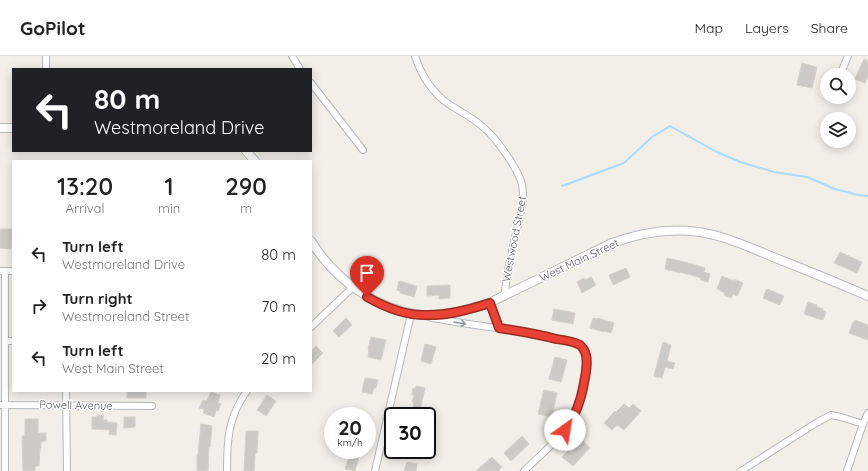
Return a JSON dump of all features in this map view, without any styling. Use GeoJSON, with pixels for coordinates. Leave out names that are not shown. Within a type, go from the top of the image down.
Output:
{"type":"FeatureCollection","features":[{"type":"Feature","properties":{"kind":"main road"},"geometry":{"type":"LineString","coordinates":[[0,128],[12,128]]}},
{"type":"Feature","properties":{"kind":"main road"},"geometry":{"type":"LineString","coordinates":[[247,152],[254,160]]}},
{"type":"Feature","properties":{"kind":"main road","name":"West Main Street"},"geometry":{"type":"LineString","coordinates":[[312,242],[324,259],[353,287],[380,304],[411,314],[422,315],[454,313],[470,310],[504,297],[612,243],[645,233],[676,230],[704,233],[724,238],[868,296]]}},
{"type":"Feature","properties":{"kind":"street"},"geometry":{"type":"LineString","coordinates":[[46,56],[46,68]]}},
{"type":"Feature","properties":{"kind":"street"},"geometry":{"type":"LineString","coordinates":[[292,56],[299,68]]}},
{"type":"Feature","properties":{"kind":"street","name":"Westwood Street"},"geometry":{"type":"LineString","coordinates":[[415,56],[422,73],[437,94],[448,104],[473,119],[484,128],[499,144],[520,175],[524,193],[523,202],[509,265],[504,297]]}},
{"type":"Feature","properties":{"kind":"street"},"geometry":{"type":"LineString","coordinates":[[843,68],[848,56]]}},
{"type":"Feature","properties":{"kind":"street"},"geometry":{"type":"LineString","coordinates":[[312,84],[363,150]]}},
{"type":"Feature","properties":{"kind":"street"},"geometry":{"type":"LineString","coordinates":[[2,271],[5,341],[3,405],[5,471]]}},
{"type":"Feature","properties":{"kind":"street"},"geometry":{"type":"LineString","coordinates":[[312,326],[353,287]]}},
{"type":"Feature","properties":{"kind":"street"},"geometry":{"type":"LineString","coordinates":[[490,303],[499,328]]}},
{"type":"Feature","properties":{"kind":"street"},"geometry":{"type":"LineString","coordinates":[[376,471],[411,314]]}},
{"type":"Feature","properties":{"kind":"street"},"geometry":{"type":"LineString","coordinates":[[422,315],[456,323],[529,333],[573,343],[584,348],[586,354],[585,376],[578,406],[573,417],[560,436],[524,471]]}},
{"type":"Feature","properties":{"kind":"street"},"geometry":{"type":"LineString","coordinates":[[5,341],[12,341]]}},
{"type":"Feature","properties":{"kind":"street"},"geometry":{"type":"LineString","coordinates":[[66,392],[67,471]]}},
{"type":"Feature","properties":{"kind":"street"},"geometry":{"type":"LineString","coordinates":[[227,471],[227,444],[229,431],[236,409],[245,392]]}},
{"type":"Feature","properties":{"kind":"street","name":"Powell Avenue"},"geometry":{"type":"LineString","coordinates":[[3,405],[152,406]]}},
{"type":"Feature","properties":{"kind":"street"},"geometry":{"type":"LineString","coordinates":[[847,471],[868,413]]}},
{"type":"Feature","properties":{"kind":"street"},"geometry":{"type":"LineString","coordinates":[[741,471],[831,415],[841,416],[863,424]]}},
{"type":"Feature","properties":{"kind":"building"},"geometry":{"type":"Polygon","coordinates":[[[864,59],[868,61],[868,76],[865,83],[856,79],[864,59]]]}},
{"type":"Feature","properties":{"kind":"building"},"geometry":{"type":"Polygon","coordinates":[[[802,63],[817,67],[812,88],[797,85],[802,63]]]}},
{"type":"Feature","properties":{"kind":"building"},"geometry":{"type":"Polygon","coordinates":[[[0,229],[12,229],[11,249],[0,248],[0,229]]]}},
{"type":"Feature","properties":{"kind":"building"},"geometry":{"type":"Polygon","coordinates":[[[840,252],[862,262],[857,273],[834,263],[840,252]]]}},
{"type":"Feature","properties":{"kind":"building"},"geometry":{"type":"Polygon","coordinates":[[[667,258],[705,268],[704,272],[710,274],[708,282],[700,280],[701,278],[665,269],[667,258]]]}},
{"type":"Feature","properties":{"kind":"building"},"geometry":{"type":"Polygon","coordinates":[[[626,268],[630,277],[613,285],[609,275],[626,268]]]}},
{"type":"Feature","properties":{"kind":"building"},"geometry":{"type":"Polygon","coordinates":[[[722,276],[743,283],[737,296],[733,294],[731,298],[724,295],[725,293],[717,289],[722,276]]]}},
{"type":"Feature","properties":{"kind":"building"},"geometry":{"type":"Polygon","coordinates":[[[591,277],[596,285],[582,293],[577,282],[584,278],[585,280],[591,277]]]}},
{"type":"Feature","properties":{"kind":"building"},"geometry":{"type":"Polygon","coordinates":[[[399,281],[417,286],[414,297],[400,293],[400,291],[397,290],[399,281]]]}},
{"type":"Feature","properties":{"kind":"building"},"geometry":{"type":"Polygon","coordinates":[[[450,285],[450,298],[439,299],[439,295],[427,296],[427,286],[450,285]]]}},
{"type":"Feature","properties":{"kind":"building"},"geometry":{"type":"Polygon","coordinates":[[[767,289],[784,296],[780,305],[763,298],[767,289]]]}},
{"type":"Feature","properties":{"kind":"building"},"geometry":{"type":"Polygon","coordinates":[[[808,302],[817,305],[817,307],[826,312],[823,320],[804,314],[808,302]]]}},
{"type":"Feature","properties":{"kind":"building"},"geometry":{"type":"Polygon","coordinates":[[[554,309],[575,313],[573,324],[552,320],[554,309]]]}},
{"type":"Feature","properties":{"kind":"building"},"geometry":{"type":"Polygon","coordinates":[[[346,318],[352,325],[339,337],[333,331],[346,318]]]}},
{"type":"Feature","properties":{"kind":"building"},"geometry":{"type":"Polygon","coordinates":[[[593,318],[614,323],[611,333],[590,328],[593,318]]]}},
{"type":"Feature","properties":{"kind":"building"},"geometry":{"type":"Polygon","coordinates":[[[855,320],[868,325],[868,340],[849,333],[855,320]]]}},
{"type":"Feature","properties":{"kind":"building"},"geometry":{"type":"Polygon","coordinates":[[[371,337],[386,340],[381,360],[368,357],[371,337]]]}},
{"type":"Feature","properties":{"kind":"building"},"geometry":{"type":"Polygon","coordinates":[[[663,342],[671,345],[667,361],[675,363],[673,369],[665,367],[662,378],[654,376],[663,342]]]}},
{"type":"Feature","properties":{"kind":"building"},"geometry":{"type":"Polygon","coordinates":[[[425,344],[436,347],[431,364],[421,361],[425,344]]]}},
{"type":"Feature","properties":{"kind":"building"},"geometry":{"type":"Polygon","coordinates":[[[316,346],[323,353],[312,364],[312,350],[316,346]]]}},
{"type":"Feature","properties":{"kind":"building"},"geometry":{"type":"Polygon","coordinates":[[[555,357],[567,360],[561,382],[549,379],[555,357]]]}},
{"type":"Feature","properties":{"kind":"building"},"geometry":{"type":"Polygon","coordinates":[[[365,378],[378,380],[376,388],[374,388],[372,394],[362,392],[365,378]]]}},
{"type":"Feature","properties":{"kind":"building"},"geometry":{"type":"Polygon","coordinates":[[[416,386],[425,388],[421,407],[413,407],[414,402],[412,402],[414,395],[412,395],[413,388],[415,389],[416,386]]]}},
{"type":"Feature","properties":{"kind":"building"},"geometry":{"type":"Polygon","coordinates":[[[544,390],[557,393],[552,417],[538,414],[544,390]]]}},
{"type":"Feature","properties":{"kind":"building"},"geometry":{"type":"Polygon","coordinates":[[[127,392],[146,392],[146,398],[127,398],[127,392]]]}},
{"type":"Feature","properties":{"kind":"building"},"geometry":{"type":"Polygon","coordinates":[[[211,392],[220,395],[218,403],[221,404],[218,411],[216,410],[214,417],[203,413],[204,409],[199,408],[203,400],[207,401],[211,392]]]}},
{"type":"Feature","properties":{"kind":"building"},"geometry":{"type":"Polygon","coordinates":[[[267,395],[276,401],[266,416],[257,410],[267,395]]]}},
{"type":"Feature","properties":{"kind":"building"},"geometry":{"type":"Polygon","coordinates":[[[624,404],[629,408],[633,404],[641,411],[624,430],[617,425],[612,430],[604,423],[624,404]]]}},
{"type":"Feature","properties":{"kind":"building"},"geometry":{"type":"Polygon","coordinates":[[[97,415],[104,415],[103,420],[107,420],[107,422],[117,423],[116,435],[109,434],[110,430],[92,429],[92,417],[97,417],[97,415]]]}},
{"type":"Feature","properties":{"kind":"building"},"geometry":{"type":"Polygon","coordinates":[[[124,417],[135,417],[135,427],[124,428],[124,417]]]}},
{"type":"Feature","properties":{"kind":"building"},"geometry":{"type":"Polygon","coordinates":[[[25,419],[38,419],[38,433],[46,433],[46,441],[41,442],[39,466],[35,466],[35,471],[23,471],[22,436],[25,436],[25,419]]]}},
{"type":"Feature","properties":{"kind":"building"},"geometry":{"type":"Polygon","coordinates":[[[201,424],[212,426],[210,447],[209,446],[208,471],[197,471],[197,455],[201,424]]]}},
{"type":"Feature","properties":{"kind":"building"},"geometry":{"type":"Polygon","coordinates":[[[246,431],[258,431],[254,471],[244,471],[246,431]]]}},
{"type":"Feature","properties":{"kind":"building"},"geometry":{"type":"Polygon","coordinates":[[[522,436],[529,444],[511,461],[504,453],[522,436]]]}},
{"type":"Feature","properties":{"kind":"building"},"geometry":{"type":"Polygon","coordinates":[[[582,440],[590,448],[573,466],[562,457],[569,450],[571,452],[582,440]]]}},
{"type":"Feature","properties":{"kind":"building"},"geometry":{"type":"Polygon","coordinates":[[[492,457],[502,467],[498,471],[476,471],[492,457]]]}},
{"type":"Feature","properties":{"kind":"building"},"geometry":{"type":"Polygon","coordinates":[[[348,459],[358,459],[355,471],[345,469],[348,459]]]}},
{"type":"Feature","properties":{"kind":"building"},"geometry":{"type":"Polygon","coordinates":[[[407,462],[417,464],[416,471],[404,471],[407,462]]]}},
{"type":"Feature","properties":{"kind":"waterway"},"geometry":{"type":"LineString","coordinates":[[562,186],[624,163],[652,137],[670,126],[715,151],[740,162],[774,172],[807,177],[835,189],[868,196]]}},
{"type":"Feature","properties":{"kind":"route"},"geometry":{"type":"LineString","coordinates":[[367,297],[393,309],[411,314],[422,315],[454,313],[470,310],[490,303],[499,328],[541,335],[580,345],[584,348],[586,354],[585,376],[578,406],[565,430]]}}]}
